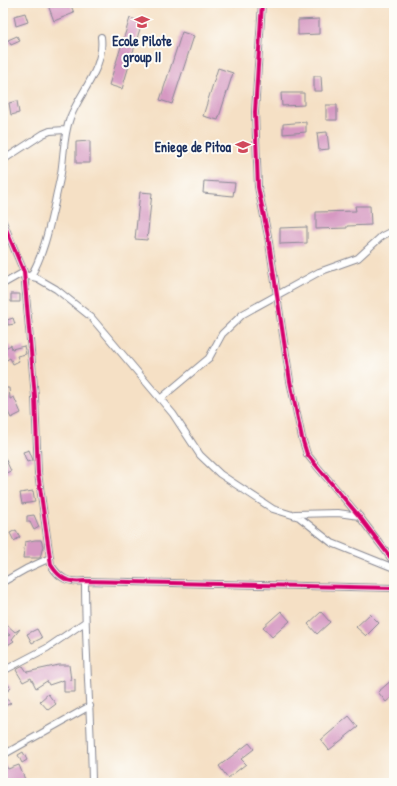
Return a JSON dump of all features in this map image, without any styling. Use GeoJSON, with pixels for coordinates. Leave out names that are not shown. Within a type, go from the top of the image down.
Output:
{"type":"FeatureCollection","features":[{"type":"Feature","properties":{"kind":"street"},"geometry":{"type":"LineString","coordinates":[[262,3],[255,112],[258,187],[290,381],[304,446],[314,464],[359,516],[394,562]]}},
{"type":"Feature","properties":{"kind":"street"},"geometry":{"type":"LineString","coordinates":[[3,284],[26,274],[42,254],[62,167],[65,130],[70,116],[96,69],[102,47],[101,38]]}},
{"type":"Feature","properties":{"kind":"street"},"geometry":{"type":"LineString","coordinates":[[3,160],[43,134],[50,131],[65,130]]}},
{"type":"Feature","properties":{"kind":"street"},"geometry":{"type":"LineString","coordinates":[[3,222],[26,274],[35,397],[38,473],[51,565],[60,578],[72,582],[84,581],[394,588]]}},
{"type":"Feature","properties":{"kind":"street"},"geometry":{"type":"LineString","coordinates":[[160,399],[209,358],[222,334],[232,323],[255,306],[277,296],[319,272],[358,258],[382,236],[394,230]]}},
{"type":"Feature","properties":{"kind":"street"},"geometry":{"type":"LineString","coordinates":[[26,274],[56,288],[91,317],[176,418],[200,455],[220,474],[273,509],[293,514],[338,514],[359,516]]}},
{"type":"Feature","properties":{"kind":"street"},"geometry":{"type":"LineString","coordinates":[[293,514],[332,543],[394,568]]}},
{"type":"Feature","properties":{"kind":"street"},"geometry":{"type":"LineString","coordinates":[[3,582],[50,558]]}},
{"type":"Feature","properties":{"kind":"street"},"geometry":{"type":"LineString","coordinates":[[84,581],[92,783]]}},
{"type":"Feature","properties":{"kind":"street"},"geometry":{"type":"LineString","coordinates":[[3,671],[34,656],[85,622]]}},
{"type":"Feature","properties":{"kind":"street"},"geometry":{"type":"LineString","coordinates":[[3,754],[90,706]]}},
{"type":"Feature","properties":{"kind":"building"},"geometry":{"type":"Polygon","coordinates":[[[52,3],[70,3],[74,13],[54,21],[48,5],[52,3]]]}},
{"type":"Feature","properties":{"kind":"building"},"geometry":{"type":"Polygon","coordinates":[[[25,13],[28,22],[16,26],[14,16],[25,13]]]}},
{"type":"Feature","properties":{"kind":"building"},"geometry":{"type":"Polygon","coordinates":[[[130,18],[142,22],[122,89],[109,85],[130,18]]]}},
{"type":"Feature","properties":{"kind":"building"},"geometry":{"type":"Polygon","coordinates":[[[319,19],[319,34],[298,35],[298,20],[319,19]]]}},
{"type":"Feature","properties":{"kind":"building"},"geometry":{"type":"Polygon","coordinates":[[[182,32],[194,36],[172,104],[160,100],[182,32]]]}},
{"type":"Feature","properties":{"kind":"building"},"geometry":{"type":"Polygon","coordinates":[[[17,36],[20,41],[11,45],[8,40],[17,36]]]}},
{"type":"Feature","properties":{"kind":"building"},"geometry":{"type":"Polygon","coordinates":[[[218,68],[233,73],[218,120],[203,116],[218,68]]]}},
{"type":"Feature","properties":{"kind":"building"},"geometry":{"type":"Polygon","coordinates":[[[314,76],[321,76],[322,91],[314,91],[314,76]]]}},
{"type":"Feature","properties":{"kind":"building"},"geometry":{"type":"Polygon","coordinates":[[[281,93],[304,93],[304,105],[282,106],[281,93]]]}},
{"type":"Feature","properties":{"kind":"building"},"geometry":{"type":"Polygon","coordinates":[[[17,101],[19,113],[11,115],[9,103],[17,101]]]}},
{"type":"Feature","properties":{"kind":"building"},"geometry":{"type":"Polygon","coordinates":[[[326,105],[337,105],[337,120],[326,120],[326,105]]]}},
{"type":"Feature","properties":{"kind":"building"},"geometry":{"type":"Polygon","coordinates":[[[306,122],[306,132],[283,134],[283,124],[306,122]]]}},
{"type":"Feature","properties":{"kind":"building"},"geometry":{"type":"Polygon","coordinates":[[[327,132],[329,149],[319,150],[317,133],[327,132]]]}},
{"type":"Feature","properties":{"kind":"building"},"geometry":{"type":"Polygon","coordinates":[[[90,141],[90,163],[76,163],[76,142],[90,141]]]}},
{"type":"Feature","properties":{"kind":"building"},"geometry":{"type":"Polygon","coordinates":[[[204,181],[235,183],[233,196],[203,193],[204,181]]]}},
{"type":"Feature","properties":{"kind":"building"},"geometry":{"type":"Polygon","coordinates":[[[140,192],[152,193],[147,240],[135,239],[140,192]]]}},
{"type":"Feature","properties":{"kind":"building"},"geometry":{"type":"Polygon","coordinates":[[[355,206],[370,206],[371,225],[347,226],[347,228],[316,229],[316,212],[356,211],[355,206]]]}},
{"type":"Feature","properties":{"kind":"building"},"geometry":{"type":"Polygon","coordinates":[[[307,227],[307,243],[280,244],[280,228],[307,227]]]}},
{"type":"Feature","properties":{"kind":"building"},"geometry":{"type":"Polygon","coordinates":[[[11,294],[20,294],[20,302],[11,302],[11,294]]]}},
{"type":"Feature","properties":{"kind":"building"},"geometry":{"type":"Polygon","coordinates":[[[13,318],[15,324],[8,325],[7,320],[13,318]]]}},
{"type":"Feature","properties":{"kind":"building"},"geometry":{"type":"Polygon","coordinates":[[[11,345],[12,349],[24,346],[26,354],[17,356],[19,361],[13,364],[10,358],[3,362],[3,349],[11,345]]]}},
{"type":"Feature","properties":{"kind":"building"},"geometry":{"type":"Polygon","coordinates":[[[3,388],[9,388],[10,399],[14,397],[21,413],[11,418],[8,412],[3,415],[3,388]]]}},
{"type":"Feature","properties":{"kind":"building"},"geometry":{"type":"Polygon","coordinates":[[[29,450],[33,460],[27,462],[23,452],[29,450]]]}},
{"type":"Feature","properties":{"kind":"building"},"geometry":{"type":"Polygon","coordinates":[[[3,454],[11,471],[3,474],[3,454]]]}},
{"type":"Feature","properties":{"kind":"building"},"geometry":{"type":"Polygon","coordinates":[[[33,491],[35,502],[22,504],[20,493],[33,491]]]}},
{"type":"Feature","properties":{"kind":"building"},"geometry":{"type":"Polygon","coordinates":[[[34,515],[39,527],[34,530],[30,522],[27,522],[27,516],[34,515]]]}},
{"type":"Feature","properties":{"kind":"building"},"geometry":{"type":"Polygon","coordinates":[[[16,530],[20,537],[14,541],[10,533],[16,530]]]}},
{"type":"Feature","properties":{"kind":"building"},"geometry":{"type":"Polygon","coordinates":[[[41,540],[43,546],[40,558],[23,558],[25,542],[41,540]]]}},
{"type":"Feature","properties":{"kind":"building"},"geometry":{"type":"Polygon","coordinates":[[[281,611],[290,621],[272,637],[263,627],[281,611]]]}},
{"type":"Feature","properties":{"kind":"building"},"geometry":{"type":"Polygon","coordinates":[[[321,612],[330,622],[317,634],[308,624],[321,612]]]}},
{"type":"Feature","properties":{"kind":"building"},"geometry":{"type":"Polygon","coordinates":[[[370,614],[379,623],[366,636],[356,627],[370,614]]]}},
{"type":"Feature","properties":{"kind":"building"},"geometry":{"type":"Polygon","coordinates":[[[6,624],[15,632],[20,629],[12,639],[14,641],[6,646],[3,638],[10,635],[3,630],[6,624]]]}},
{"type":"Feature","properties":{"kind":"building"},"geometry":{"type":"Polygon","coordinates":[[[37,629],[42,638],[32,643],[27,634],[37,629]]]}},
{"type":"Feature","properties":{"kind":"building"},"geometry":{"type":"Polygon","coordinates":[[[59,665],[69,665],[71,680],[75,679],[75,692],[64,692],[64,680],[49,685],[47,681],[36,688],[31,678],[23,682],[16,670],[23,666],[27,672],[59,665]]]}},
{"type":"Feature","properties":{"kind":"building"},"geometry":{"type":"Polygon","coordinates":[[[394,678],[394,695],[386,702],[378,692],[394,678]]]}},
{"type":"Feature","properties":{"kind":"building"},"geometry":{"type":"Polygon","coordinates":[[[3,679],[11,688],[3,695],[3,679]]]}},
{"type":"Feature","properties":{"kind":"building"},"geometry":{"type":"Polygon","coordinates":[[[48,694],[56,704],[48,710],[40,701],[48,694]]]}},
{"type":"Feature","properties":{"kind":"building"},"geometry":{"type":"Polygon","coordinates":[[[3,696],[11,703],[3,707],[3,696]]]}},
{"type":"Feature","properties":{"kind":"building"},"geometry":{"type":"Polygon","coordinates":[[[349,716],[358,727],[329,750],[321,740],[349,716]]]}},
{"type":"Feature","properties":{"kind":"building"},"geometry":{"type":"Polygon","coordinates":[[[249,743],[254,749],[241,759],[246,764],[228,778],[219,766],[249,743]]]}},
{"type":"Feature","properties":{"kind":"building"},"geometry":{"type":"Polygon","coordinates":[[[23,752],[27,760],[22,763],[18,755],[23,752]]]}},
{"type":"Feature","properties":{"kind":"building"},"geometry":{"type":"Polygon","coordinates":[[[3,762],[8,769],[19,765],[26,782],[6,783],[3,778],[3,762]]]}},
{"type":"Feature","properties":{"kind":"cycle path"},"geometry":{"type":"LineString","coordinates":[[262,3],[255,112],[258,187],[268,236],[290,381],[302,438],[307,454],[359,516],[394,562]]}},
{"type":"Feature","properties":{"kind":"cycle path"},"geometry":{"type":"LineString","coordinates":[[3,222],[24,272],[35,397],[38,473],[51,565],[61,577],[69,581],[394,588]]}},
{"type":"Feature","properties":{"kind":"place","name":"Ecole Pilote group II"},"geometry":{"type":"Point","coordinates":[142,22]}},
{"type":"Feature","properties":{"kind":"place","name":"Eniege de Pitoa"},"geometry":{"type":"Point","coordinates":[243,147]}}]}
